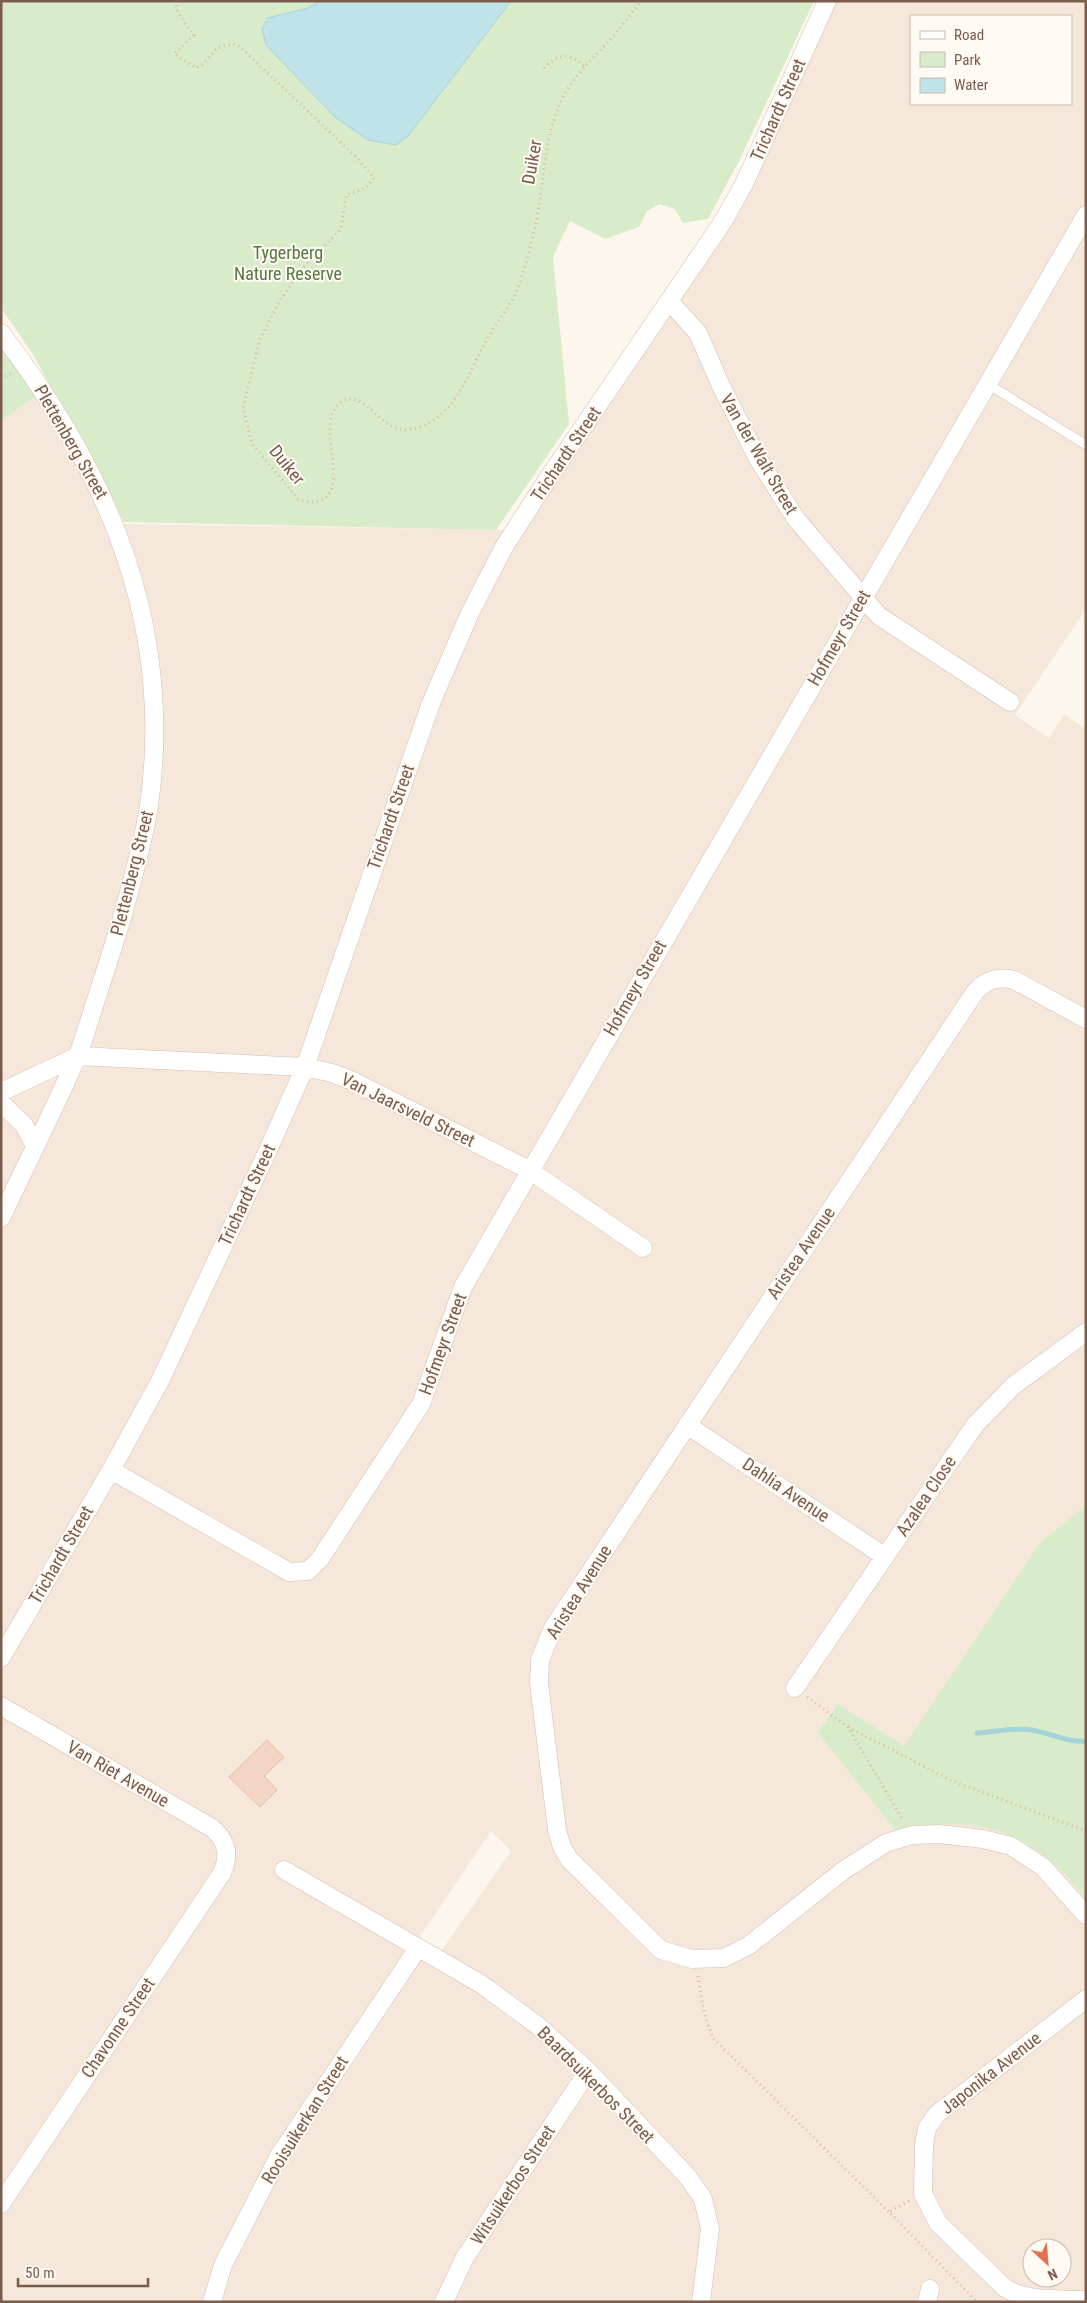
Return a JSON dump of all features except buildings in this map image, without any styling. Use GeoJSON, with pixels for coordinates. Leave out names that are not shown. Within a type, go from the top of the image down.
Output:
{"type":"FeatureCollection","features":[{"type":"Feature","properties":{"kind":"street","name":"Trichardt Street"},"geometry":{"type":"LineString","coordinates":[[1,1658],[160,1381],[304,1067],[431,703],[470,613],[504,547],[722,223],[744,184],[827,1]]}},
{"type":"Feature","properties":{"kind":"street","name":"Hofmeyr Street"},"geometry":{"type":"LineString","coordinates":[[110,1470],[289,1572],[308,1571],[320,1559],[421,1404],[463,1287],[529,1170],[1086,215]]}},
{"type":"Feature","properties":{"kind":"street","name":"Van der Walt Street"},"geometry":{"type":"LineString","coordinates":[[669,301],[698,333],[721,386],[757,457],[796,519],[862,599],[879,616],[1010,702]]}},
{"type":"Feature","properties":{"kind":"street","name":"Plettenberg Street"},"geometry":{"type":"LineString","coordinates":[[1,332],[24,362],[72,436],[108,505],[121,539],[144,624],[151,671],[154,730],[153,768],[142,844],[113,950],[78,1056],[1,1218]]}},
{"type":"Feature","properties":{"kind":"street","name":"Aristea Avenue"},"geometry":{"type":"LineString","coordinates":[[1086,1019],[1014,980],[999,978],[979,987],[553,1628],[540,1660],[539,1683],[557,1830],[562,1847],[569,1859],[661,1950],[692,1959],[724,1958],[748,1946],[844,1870],[886,1844],[912,1835],[939,1834],[983,1839],[1010,1846],[1043,1867],[1086,1915]]}},
{"type":"Feature","properties":{"kind":"street","name":"Van Jaarsveld Street"},"geometry":{"type":"LineString","coordinates":[[1,1092],[78,1056],[304,1067],[332,1073],[353,1081],[529,1170],[643,1248]]}},
{"type":"Feature","properties":{"kind":"street"},"geometry":{"type":"LineString","coordinates":[[1,1103],[24,1125],[35,1146]]}},
{"type":"Feature","properties":{"kind":"street","name":"Azalea Close"},"geometry":{"type":"LineString","coordinates":[[794,1688],[975,1425],[1013,1386],[1086,1332]]}},
{"type":"Feature","properties":{"kind":"street","name":"Dahlia Avenue"},"geometry":{"type":"LineString","coordinates":[[687,1425],[884,1556]]}},
{"type":"Feature","properties":{"kind":"street","name":"Van Riet Avenue"},"geometry":{"type":"LineString","coordinates":[[1,1706],[212,1828],[219,1834],[227,1850]]}},
{"type":"Feature","properties":{"kind":"street","name":"Chavonne Street"},"geometry":{"type":"LineString","coordinates":[[1,2204],[222,1873],[226,1866],[227,1850]]}},
{"type":"Feature","properties":{"kind":"street","name":"Baardsuikerbos Street"},"geometry":{"type":"LineString","coordinates":[[284,1870],[480,1984],[538,2025],[588,2071],[697,2187],[703,2199],[710,2219],[710,2229],[701,2302]]}},
{"type":"Feature","properties":{"kind":"street","name":"Rooisuikerkan Street"},"geometry":{"type":"LineString","coordinates":[[212,2302],[223,2265],[278,2156],[418,1948]]}},
{"type":"Feature","properties":{"kind":"street","name":"Japonika Avenue"},"geometry":{"type":"LineString","coordinates":[[1086,1999],[937,2114],[927,2128],[925,2136],[922,2181],[923,2194],[938,2223],[1005,2288],[1013,2293],[1028,2297],[1086,2300]]}},
{"type":"Feature","properties":{"kind":"street","name":"Witsuikerbos Street"},"geometry":{"type":"LineString","coordinates":[[444,2302],[464,2259],[588,2071]]}},
{"type":"Feature","properties":{"kind":"lane"},"geometry":{"type":"LineString","coordinates":[[988,384],[1086,445]]}},
{"type":"Feature","properties":{"kind":"path","name":"Duiker"},"geometry":{"type":"LineString","coordinates":[[178,1],[176,4],[178,13],[194,35],[174,54],[196,68],[203,65],[225,43],[238,45],[356,157],[374,178],[366,188],[346,195],[341,229],[300,271],[278,304],[260,339],[243,408],[252,444],[298,499],[317,504],[328,495],[333,485],[330,416],[336,406],[345,399],[356,400],[365,404],[396,428],[407,429],[422,426],[435,420],[451,404],[471,373],[486,341],[516,293],[535,226],[546,156],[558,107],[584,66],[618,31],[641,1]]}},
{"type":"Feature","properties":{"kind":"path"},"geometry":{"type":"LineString","coordinates":[[544,68],[553,59],[566,56],[576,59],[584,66]]}},
{"type":"Feature","properties":{"kind":"path"},"geometry":{"type":"LineString","coordinates":[[794,1688],[848,1727],[950,1780],[1086,1831]]}},
{"type":"Feature","properties":{"kind":"path"},"geometry":{"type":"LineString","coordinates":[[848,1727],[912,1835]]}},
{"type":"Feature","properties":{"kind":"path"},"geometry":{"type":"LineString","coordinates":[[692,1959],[701,1984],[708,2027],[713,2038],[977,2302]]}},
{"type":"Feature","properties":{"kind":"path"},"geometry":{"type":"LineString","coordinates":[[889,2212],[923,2194]]}},
{"type":"Feature","properties":{"kind":"shaded area"},"geometry":{"type":"Polygon","coordinates":[[[825,1],[1086,1],[1086,609],[1015,715],[1049,738],[1064,714],[1086,729],[1086,2302],[1,2302],[1,421],[44,391],[117,524],[513,530],[720,222],[825,1]],[[491,1831],[415,1944],[437,1957],[511,1851],[491,1831]]]}},
{"type":"Feature","properties":{"kind":"green space","name":"Tygerberg Nature Reserve"},"geometry":{"type":"Polygon","coordinates":[[[1,1],[814,1],[740,159],[708,219],[683,223],[675,209],[660,204],[647,211],[639,227],[605,239],[570,221],[553,257],[569,424],[496,530],[124,522],[34,356],[1,308],[1,1]]]}},
{"type":"Feature","properties":{"kind":"green space"},"geometry":{"type":"Polygon","coordinates":[[[1,347],[35,397],[1,421],[1,347]]]}},
{"type":"Feature","properties":{"kind":"green space"},"geometry":{"type":"Polygon","coordinates":[[[1086,1505],[1086,1899],[1047,1858],[1026,1843],[1003,1833],[979,1826],[953,1824],[926,1826],[897,1832],[818,1733],[838,1704],[904,1746],[1040,1543],[1086,1505]]]}},
{"type":"Feature","properties":{"kind":"water"},"geometry":{"type":"Polygon","coordinates":[[[320,1],[511,1],[408,136],[396,145],[368,140],[335,117],[266,45],[262,29],[268,18],[308,8],[320,1]]]}},
{"type":"Feature","properties":{"kind":"waterway"},"geometry":{"type":"LineString","coordinates":[[977,1733],[1025,1729],[1039,1731],[1072,1741],[1086,1741]]}}]}
